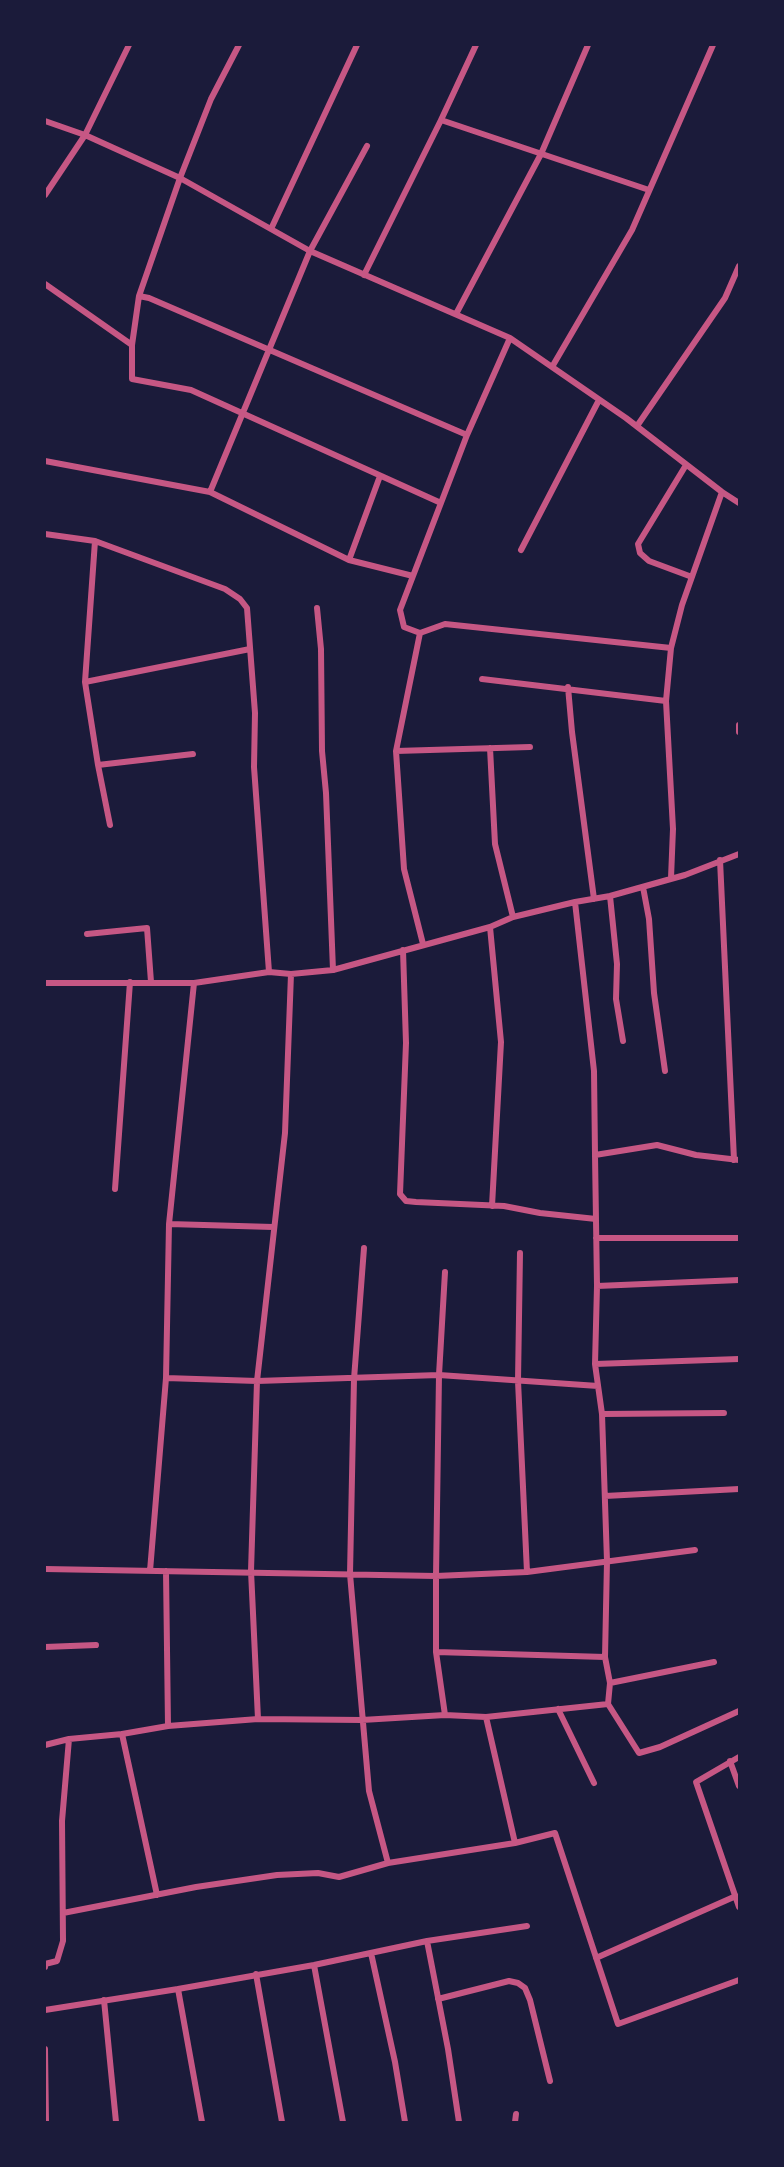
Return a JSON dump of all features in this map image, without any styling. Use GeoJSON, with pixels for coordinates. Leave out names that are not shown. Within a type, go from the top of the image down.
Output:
{"type":"FeatureCollection","features":[{"type":"Feature","properties":{"kind":"street"},"geometry":{"type":"LineString","coordinates":[[45,195],[85,135],[129,45]]}},
{"type":"Feature","properties":{"kind":"street"},"geometry":{"type":"LineString","coordinates":[[239,45],[211,99],[180,178],[139,296],[132,345],[132,379],[191,390],[441,503]]}},
{"type":"Feature","properties":{"kind":"street"},"geometry":{"type":"LineString","coordinates":[[271,229],[357,45]]}},
{"type":"Feature","properties":{"kind":"street"},"geometry":{"type":"LineString","coordinates":[[364,275],[476,45]]}},
{"type":"Feature","properties":{"kind":"street"},"geometry":{"type":"LineString","coordinates":[[456,314],[541,154],[588,45]]}},
{"type":"Feature","properties":{"kind":"street"},"geometry":{"type":"LineString","coordinates":[[552,367],[632,230],[713,45]]}},
{"type":"Feature","properties":{"kind":"street"},"geometry":{"type":"LineString","coordinates":[[441,120],[649,190]]}},
{"type":"Feature","properties":{"kind":"street"},"geometry":{"type":"LineString","coordinates":[[45,121],[85,135],[180,178],[310,251],[510,338],[636,426],[739,503]]}},
{"type":"Feature","properties":{"kind":"street"},"geometry":{"type":"LineString","coordinates":[[210,492],[310,251],[367,146]]}},
{"type":"Feature","properties":{"kind":"street"},"geometry":{"type":"LineString","coordinates":[[636,426],[725,298],[739,266]]}},
{"type":"Feature","properties":{"kind":"street"},"geometry":{"type":"LineString","coordinates":[[45,284],[132,345]]}},
{"type":"Feature","properties":{"kind":"street"},"geometry":{"type":"LineString","coordinates":[[139,296],[467,435]]}},
{"type":"Feature","properties":{"kind":"street"},"geometry":{"type":"LineString","coordinates":[[510,338],[467,435],[400,610],[404,627],[420,633],[445,624],[671,648]]}},
{"type":"Feature","properties":{"kind":"street"},"geometry":{"type":"LineString","coordinates":[[522,550],[599,400]]}},
{"type":"Feature","properties":{"kind":"street"},"geometry":{"type":"LineString","coordinates":[[45,461],[210,492],[349,560],[413,576]]}},
{"type":"Feature","properties":{"kind":"street"},"geometry":{"type":"LineString","coordinates":[[686,465],[638,544],[640,553],[649,561],[692,577]]}},
{"type":"Feature","properties":{"kind":"street"},"geometry":{"type":"LineString","coordinates":[[349,560],[380,476]]}},
{"type":"Feature","properties":{"kind":"street"},"geometry":{"type":"LineString","coordinates":[[671,878],[673,829],[666,700],[671,648],[692,577],[722,492]]}},
{"type":"Feature","properties":{"kind":"street"},"geometry":{"type":"LineString","coordinates":[[45,534],[95,541],[225,589],[240,599],[247,608],[255,713],[254,767],[269,972]]}},
{"type":"Feature","properties":{"kind":"street"},"geometry":{"type":"LineString","coordinates":[[95,541],[85,682],[110,825]]}},
{"type":"Feature","properties":{"kind":"street"},"geometry":{"type":"LineString","coordinates":[[317,608],[321,649],[322,751],[326,793],[333,970]]}},
{"type":"Feature","properties":{"kind":"street"},"geometry":{"type":"LineString","coordinates":[[420,633],[396,751],[404,869],[423,944]]}},
{"type":"Feature","properties":{"kind":"street"},"geometry":{"type":"LineString","coordinates":[[85,682],[250,649]]}},
{"type":"Feature","properties":{"kind":"street"},"geometry":{"type":"LineString","coordinates":[[482,679],[568,687],[666,700]]}},
{"type":"Feature","properties":{"kind":"street"},"geometry":{"type":"LineString","coordinates":[[568,687],[594,899]]}},
{"type":"Feature","properties":{"kind":"street"},"geometry":{"type":"LineString","coordinates":[[739,725],[739,732]]}},
{"type":"Feature","properties":{"kind":"street"},"geometry":{"type":"LineString","coordinates":[[396,751],[530,747]]}},
{"type":"Feature","properties":{"kind":"street"},"geometry":{"type":"LineString","coordinates":[[490,748],[495,844],[513,917]]}},
{"type":"Feature","properties":{"kind":"street"},"geometry":{"type":"LineString","coordinates":[[98,765],[193,754]]}},
{"type":"Feature","properties":{"kind":"street"},"geometry":{"type":"LineString","coordinates":[[45,983],[194,983],[269,972],[291,974],[333,970],[490,927],[513,917],[610,896],[685,875],[739,854]]}},
{"type":"Feature","properties":{"kind":"street"},"geometry":{"type":"LineString","coordinates":[[595,1155],[657,1145],[696,1155],[736,1160],[720,860]]}},
{"type":"Feature","properties":{"kind":"street"},"geometry":{"type":"LineString","coordinates":[[643,887],[649,919],[654,993],[665,1071]]}},
{"type":"Feature","properties":{"kind":"street"},"geometry":{"type":"LineString","coordinates":[[610,896],[617,964],[616,999],[623,1041]]}},
{"type":"Feature","properties":{"kind":"street"},"geometry":{"type":"LineString","coordinates":[[575,902],[594,1071],[597,1238],[595,1364],[602,1414],[607,1561],[606,1657],[610,1683],[608,1704],[639,1753],[660,1747],[739,1711]]}},
{"type":"Feature","properties":{"kind":"street"},"geometry":{"type":"LineString","coordinates":[[490,927],[501,1042],[492,1206]]}},
{"type":"Feature","properties":{"kind":"street"},"geometry":{"type":"LineString","coordinates":[[87,934],[147,928],[151,982]]}},
{"type":"Feature","properties":{"kind":"street"},"geometry":{"type":"LineString","coordinates":[[403,950],[406,1043],[400,1194],[406,1201],[504,1206],[540,1213],[596,1219]]}},
{"type":"Feature","properties":{"kind":"street"},"geometry":{"type":"LineString","coordinates":[[258,1719],[251,1572],[257,1381],[285,1134],[291,974]]}},
{"type":"Feature","properties":{"kind":"street"},"geometry":{"type":"LineString","coordinates":[[115,1189],[130,982]]}},
{"type":"Feature","properties":{"kind":"street"},"geometry":{"type":"LineString","coordinates":[[150,1571],[166,1378],[169,1224],[194,983]]}},
{"type":"Feature","properties":{"kind":"street"},"geometry":{"type":"LineString","coordinates":[[169,1224],[273,1227]]}},
{"type":"Feature","properties":{"kind":"street"},"geometry":{"type":"LineString","coordinates":[[597,1238],[739,1238]]}},
{"type":"Feature","properties":{"kind":"street"},"geometry":{"type":"LineString","coordinates":[[364,1248],[354,1379],[350,1574],[369,1791],[388,1863]]}},
{"type":"Feature","properties":{"kind":"street"},"geometry":{"type":"LineString","coordinates":[[520,1253],[518,1381],[526,1572]]}},
{"type":"Feature","properties":{"kind":"street"},"geometry":{"type":"LineString","coordinates":[[445,1272],[439,1375],[436,1576],[436,1652],[445,1715]]}},
{"type":"Feature","properties":{"kind":"street"},"geometry":{"type":"LineString","coordinates":[[597,1287],[739,1280]]}},
{"type":"Feature","properties":{"kind":"street"},"geometry":{"type":"LineString","coordinates":[[595,1364],[739,1359]]}},
{"type":"Feature","properties":{"kind":"street"},"geometry":{"type":"LineString","coordinates":[[166,1378],[257,1381],[439,1375],[598,1386]]}},
{"type":"Feature","properties":{"kind":"street"},"geometry":{"type":"LineString","coordinates":[[602,1414],[724,1413]]}},
{"type":"Feature","properties":{"kind":"street"},"geometry":{"type":"LineString","coordinates":[[605,1496],[739,1489]]}},
{"type":"Feature","properties":{"kind":"street"},"geometry":{"type":"LineString","coordinates":[[45,1569],[436,1576],[526,1572],[694,1550]]}},
{"type":"Feature","properties":{"kind":"street"},"geometry":{"type":"LineString","coordinates":[[166,1571],[168,1726]]}},
{"type":"Feature","properties":{"kind":"street"},"geometry":{"type":"LineString","coordinates":[[45,1647],[96,1645]]}},
{"type":"Feature","properties":{"kind":"street"},"geometry":{"type":"LineString","coordinates":[[436,1652],[606,1657]]}},
{"type":"Feature","properties":{"kind":"street"},"geometry":{"type":"LineString","coordinates":[[610,1683],[714,1662]]}},
{"type":"Feature","properties":{"kind":"street"},"geometry":{"type":"LineString","coordinates":[[45,1745],[69,1739],[122,1734],[168,1726],[258,1719],[362,1720],[445,1715],[486,1717],[608,1704]]}},
{"type":"Feature","properties":{"kind":"street"},"geometry":{"type":"LineString","coordinates":[[558,1709],[594,1783]]}},
{"type":"Feature","properties":{"kind":"street"},"geometry":{"type":"LineString","coordinates":[[486,1717],[515,1843]]}},
{"type":"Feature","properties":{"kind":"street"},"geometry":{"type":"LineString","coordinates":[[122,1734],[157,1895]]}},
{"type":"Feature","properties":{"kind":"street"},"geometry":{"type":"LineString","coordinates":[[45,1967],[45,1964],[57,1961],[63,1941],[62,1821],[69,1739]]}},
{"type":"Feature","properties":{"kind":"street"},"geometry":{"type":"LineString","coordinates":[[739,1757],[696,1782],[739,1907]]}},
{"type":"Feature","properties":{"kind":"street"},"geometry":{"type":"LineString","coordinates":[[730,1761],[739,1786]]}},
{"type":"Feature","properties":{"kind":"street"},"geometry":{"type":"LineString","coordinates":[[63,1913],[277,1875],[318,1872],[339,1877],[388,1863],[515,1843],[555,1833],[618,2024],[739,1980]]}},
{"type":"Feature","properties":{"kind":"street"},"geometry":{"type":"LineString","coordinates":[[596,1958],[736,1896]]}},
{"type":"Feature","properties":{"kind":"street"},"geometry":{"type":"LineString","coordinates":[[45,2010],[314,1965],[427,1941],[527,1926]]}},
{"type":"Feature","properties":{"kind":"street"},"geometry":{"type":"LineString","coordinates":[[427,1941],[448,2049],[459,2122]]}},
{"type":"Feature","properties":{"kind":"street"},"geometry":{"type":"LineString","coordinates":[[371,1953],[395,2062],[405,2122]]}},
{"type":"Feature","properties":{"kind":"street"},"geometry":{"type":"LineString","coordinates":[[314,1965],[343,2122]]}},
{"type":"Feature","properties":{"kind":"street"},"geometry":{"type":"LineString","coordinates":[[256,1974],[282,2122]]}},
{"type":"Feature","properties":{"kind":"street"},"geometry":{"type":"LineString","coordinates":[[438,1998],[509,1981],[525,1988],[550,2081]]}},
{"type":"Feature","properties":{"kind":"street"},"geometry":{"type":"LineString","coordinates":[[178,1989],[202,2122]]}},
{"type":"Feature","properties":{"kind":"street"},"geometry":{"type":"LineString","coordinates":[[104,2001],[116,2122]]}},
{"type":"Feature","properties":{"kind":"street"},"geometry":{"type":"LineString","coordinates":[[45,2049],[46,2122]]}},
{"type":"Feature","properties":{"kind":"street"},"geometry":{"type":"LineString","coordinates":[[515,2122],[516,2114]]}}]}
